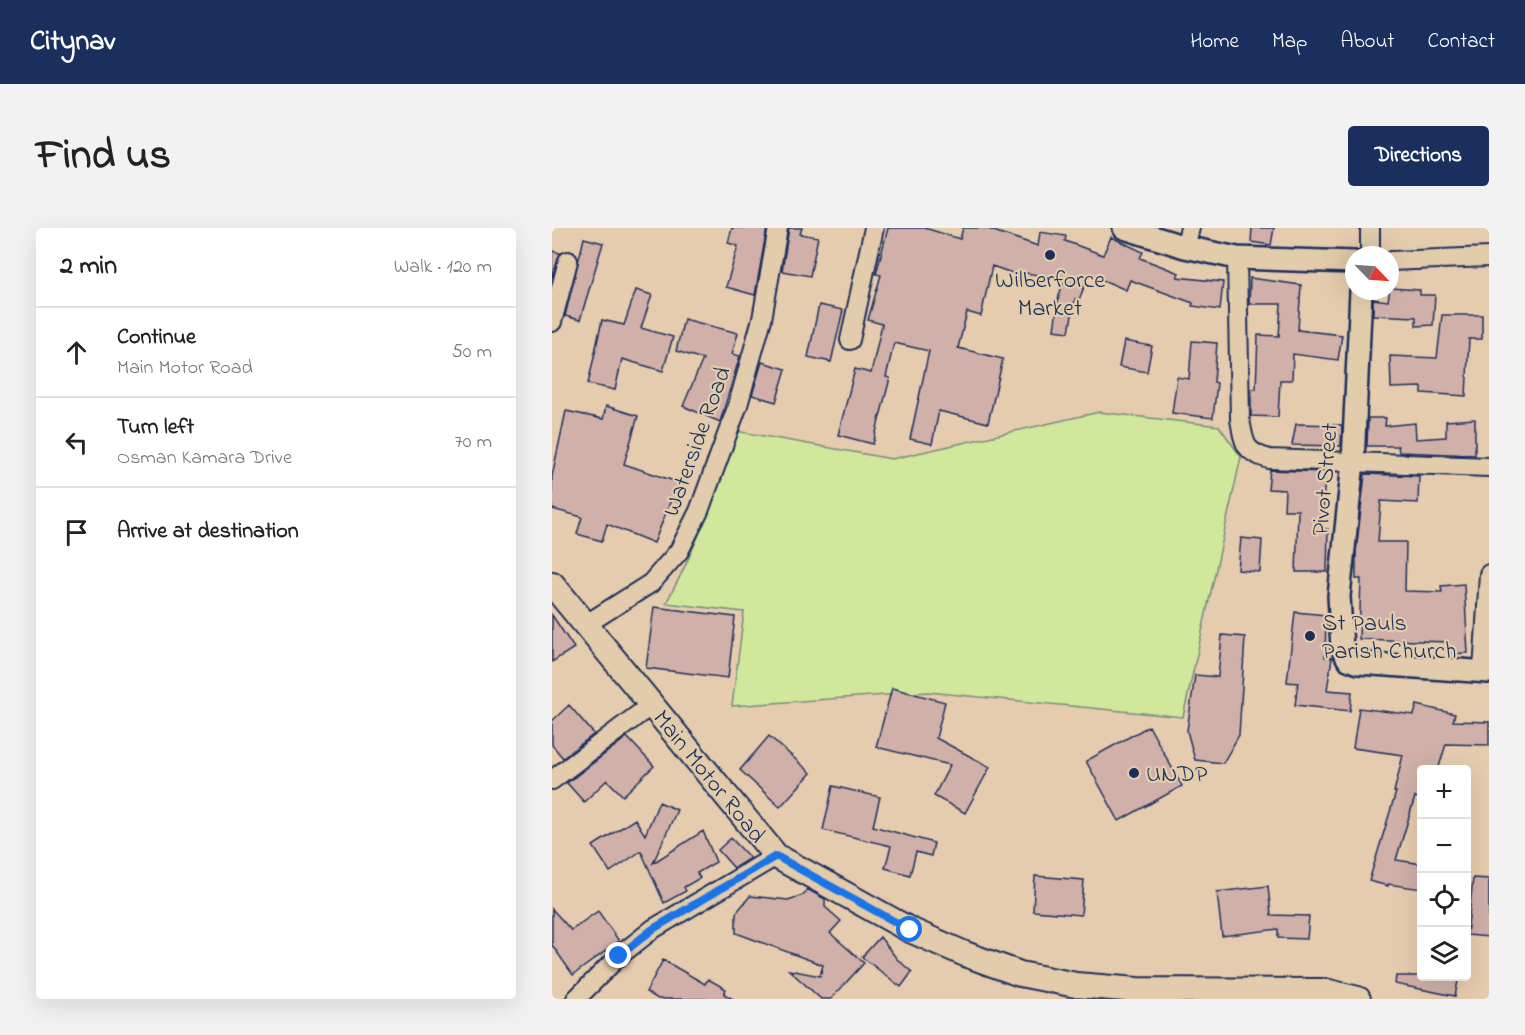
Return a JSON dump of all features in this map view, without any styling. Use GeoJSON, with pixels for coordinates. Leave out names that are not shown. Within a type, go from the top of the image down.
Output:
{"type":"FeatureCollection","features":[{"type":"Feature","properties":{"kind":"main road","name":"Main Motor Road"},"geometry":{"type":"LineString","coordinates":[[554,590],[776,856],[910,930],[965,954],[1020,974],[1076,985],[1137,990],[1325,991],[1358,999]]}},
{"type":"Feature","properties":{"kind":"street","name":"Waterside Road"},"geometry":{"type":"LineString","coordinates":[[585,625],[651,583],[679,552],[699,511],[738,405],[756,340],[778,228]]}},
{"type":"Feature","properties":{"kind":"street"},"geometry":{"type":"LineString","coordinates":[[850,340],[874,228]]}},
{"type":"Feature","properties":{"kind":"street"},"geometry":{"type":"LineString","coordinates":[[1124,228],[1187,238],[1237,258],[1345,262]]}},
{"type":"Feature","properties":{"kind":"street"},"geometry":{"type":"LineString","coordinates":[[1370,228],[1370,246]]}},
{"type":"Feature","properties":{"kind":"street"},"geometry":{"type":"LineString","coordinates":[[1399,261],[1489,257]]}},
{"type":"Feature","properties":{"kind":"street"},"geometry":{"type":"LineString","coordinates":[[1237,258],[1240,419],[1244,442],[1254,454],[1269,459],[1489,467]]}},
{"type":"Feature","properties":{"kind":"street"},"geometry":{"type":"LineString","coordinates":[[552,322],[568,261]]}},
{"type":"Feature","properties":{"kind":"street","name":"Pivot Street"},"geometry":{"type":"LineString","coordinates":[[1361,300],[1353,462],[1339,596],[1342,648],[1348,659],[1358,663],[1486,671]]}},
{"type":"Feature","properties":{"kind":"street"},"geometry":{"type":"LineString","coordinates":[[1486,671],[1489,574]]}},
{"type":"Feature","properties":{"kind":"street"},"geometry":{"type":"LineString","coordinates":[[552,780],[651,705]]}},
{"type":"Feature","properties":{"kind":"street"},"geometry":{"type":"LineString","coordinates":[[576,999],[619,956],[653,929],[776,856]]}},
{"type":"Feature","properties":{"kind":"green space"},"geometry":{"type":"Polygon","coordinates":[[[1099,412],[1219,426],[1241,457],[1183,717],[928,692],[732,706],[744,612],[666,603],[696,540],[736,431],[892,459],[1099,412]]]}},
{"type":"Feature","properties":{"kind":"building"},"geometry":{"type":"Polygon","coordinates":[[[732,228],[767,228],[755,295],[726,287],[738,246],[728,243],[732,228]]]}},
{"type":"Feature","properties":{"kind":"building"},"geometry":{"type":"Polygon","coordinates":[[[789,228],[802,228],[800,234],[818,237],[810,276],[782,271],[789,228]]]}},
{"type":"Feature","properties":{"kind":"building"},"geometry":{"type":"Polygon","coordinates":[[[888,228],[925,228],[960,239],[963,228],[985,228],[1038,246],[1040,232],[1066,236],[1065,241],[1103,255],[1111,237],[1143,252],[1140,258],[1179,273],[1177,277],[1223,282],[1220,310],[1192,306],[1193,303],[1130,280],[1126,290],[1089,274],[1079,300],[1075,299],[1069,332],[1054,330],[1059,295],[1065,279],[1019,272],[1018,275],[992,266],[981,316],[967,312],[958,348],[1003,359],[988,423],[939,411],[932,444],[910,439],[929,351],[894,343],[886,377],[890,378],[873,444],[838,435],[855,369],[871,373],[882,324],[868,320],[881,275],[876,274],[888,228]]]}},
{"type":"Feature","properties":{"kind":"building"},"geometry":{"type":"Polygon","coordinates":[[[1252,228],[1274,228],[1271,245],[1251,242],[1252,228]]]}},
{"type":"Feature","properties":{"kind":"building"},"geometry":{"type":"Polygon","coordinates":[[[584,238],[603,243],[580,320],[565,316],[584,238]]]}},
{"type":"Feature","properties":{"kind":"building"},"geometry":{"type":"Polygon","coordinates":[[[552,251],[560,253],[552,278],[552,251]]]}},
{"type":"Feature","properties":{"kind":"building"},"geometry":{"type":"Polygon","coordinates":[[[1250,278],[1301,285],[1298,330],[1342,335],[1338,360],[1293,354],[1292,380],[1280,380],[1278,417],[1251,416],[1251,389],[1256,389],[1258,335],[1279,336],[1281,304],[1249,304],[1250,278]]]}},
{"type":"Feature","properties":{"kind":"building"},"geometry":{"type":"Polygon","coordinates":[[[1399,289],[1420,290],[1420,295],[1435,295],[1433,325],[1416,326],[1416,317],[1373,315],[1373,300],[1399,300],[1399,289]]]}},
{"type":"Feature","properties":{"kind":"building"},"geometry":{"type":"Polygon","coordinates":[[[636,290],[652,295],[641,328],[673,337],[663,371],[622,359],[615,390],[588,384],[602,320],[624,325],[636,290]]]}},
{"type":"Feature","properties":{"kind":"building"},"geometry":{"type":"Polygon","coordinates":[[[819,305],[843,310],[831,362],[808,357],[819,305]]]}},
{"type":"Feature","properties":{"kind":"building"},"geometry":{"type":"Polygon","coordinates":[[[1442,315],[1482,315],[1482,339],[1469,339],[1466,396],[1422,393],[1422,387],[1391,388],[1390,356],[1437,358],[1442,315]]]}},
{"type":"Feature","properties":{"kind":"building"},"geometry":{"type":"Polygon","coordinates":[[[684,319],[738,333],[732,354],[740,356],[720,422],[683,406],[703,359],[676,351],[684,319]]]}},
{"type":"Feature","properties":{"kind":"building"},"geometry":{"type":"Polygon","coordinates":[[[1124,341],[1152,346],[1147,372],[1119,367],[1124,341]]]}},
{"type":"Feature","properties":{"kind":"building"},"geometry":{"type":"Polygon","coordinates":[[[1192,341],[1217,343],[1214,382],[1217,383],[1213,418],[1172,413],[1177,377],[1189,379],[1192,341]]]}},
{"type":"Feature","properties":{"kind":"building"},"geometry":{"type":"Polygon","coordinates":[[[762,362],[786,369],[776,402],[752,395],[762,362]]]}},
{"type":"Feature","properties":{"kind":"building"},"geometry":{"type":"Polygon","coordinates":[[[606,406],[638,416],[624,464],[686,485],[680,503],[671,500],[654,543],[607,524],[602,541],[577,534],[582,517],[552,509],[552,476],[566,411],[603,419],[606,406]]]}},
{"type":"Feature","properties":{"kind":"building"},"geometry":{"type":"Polygon","coordinates":[[[1368,418],[1386,418],[1385,426],[1415,423],[1416,439],[1446,437],[1446,421],[1475,419],[1475,455],[1399,452],[1398,446],[1367,446],[1368,418]]]}},
{"type":"Feature","properties":{"kind":"building"},"geometry":{"type":"Polygon","coordinates":[[[1296,424],[1342,425],[1341,446],[1292,445],[1296,424]]]}},
{"type":"Feature","properties":{"kind":"building"},"geometry":{"type":"Polygon","coordinates":[[[1270,470],[1325,472],[1322,529],[1328,529],[1327,572],[1296,572],[1298,510],[1284,510],[1285,490],[1268,489],[1270,470]]]}},
{"type":"Feature","properties":{"kind":"building"},"geometry":{"type":"Polygon","coordinates":[[[1365,474],[1419,476],[1418,503],[1381,501],[1378,542],[1406,542],[1405,591],[1442,592],[1441,586],[1464,584],[1468,653],[1448,654],[1448,642],[1359,639],[1361,579],[1356,579],[1356,552],[1365,474]]]}},
{"type":"Feature","properties":{"kind":"building"},"geometry":{"type":"Polygon","coordinates":[[[1241,538],[1262,540],[1260,572],[1238,570],[1241,538]]]}},
{"type":"Feature","properties":{"kind":"building"},"geometry":{"type":"Polygon","coordinates":[[[654,607],[735,617],[728,678],[646,668],[654,607]]]}},
{"type":"Feature","properties":{"kind":"building","name":"St Pauls Parish Church"},"geometry":{"type":"Polygon","coordinates":[[[1295,612],[1326,615],[1325,657],[1332,658],[1327,690],[1352,692],[1350,711],[1295,705],[1298,683],[1287,682],[1295,612]]]}},
{"type":"Feature","properties":{"kind":"building"},"geometry":{"type":"Polygon","coordinates":[[[552,615],[574,648],[552,662],[552,615]]]}},
{"type":"Feature","properties":{"kind":"building"},"geometry":{"type":"Polygon","coordinates":[[[1222,635],[1245,637],[1239,735],[1223,763],[1195,760],[1187,731],[1195,675],[1218,677],[1222,635]]]}},
{"type":"Feature","properties":{"kind":"building"},"geometry":{"type":"Polygon","coordinates":[[[892,688],[945,702],[936,738],[990,767],[965,813],[934,796],[950,765],[876,747],[892,688]]]}},
{"type":"Feature","properties":{"kind":"building"},"geometry":{"type":"Polygon","coordinates":[[[569,705],[594,734],[563,758],[552,745],[552,721],[569,705]]]}},
{"type":"Feature","properties":{"kind":"building"},"geometry":{"type":"Polygon","coordinates":[[[1417,705],[1455,714],[1453,721],[1489,722],[1489,745],[1446,744],[1440,765],[1417,765],[1417,798],[1415,797],[1396,860],[1417,863],[1417,888],[1388,884],[1388,886],[1369,881],[1396,792],[1394,792],[1403,755],[1353,748],[1359,708],[1414,715],[1417,705]]]}},
{"type":"Feature","properties":{"kind":"building","name":"UNDP"},"geometry":{"type":"Polygon","coordinates":[[[1149,726],[1182,786],[1119,821],[1086,761],[1149,726]]]}},
{"type":"Feature","properties":{"kind":"building"},"geometry":{"type":"Polygon","coordinates":[[[769,736],[811,773],[780,807],[740,770],[769,736]]]}},
{"type":"Feature","properties":{"kind":"building"},"geometry":{"type":"Polygon","coordinates":[[[627,737],[654,766],[623,796],[607,780],[584,802],[567,783],[627,737]]]}},
{"type":"Feature","properties":{"kind":"building"},"geometry":{"type":"Polygon","coordinates":[[[833,786],[880,797],[873,826],[934,843],[931,856],[916,852],[910,875],[885,868],[891,846],[823,830],[833,786]]]}},
{"type":"Feature","properties":{"kind":"building"},"geometry":{"type":"Polygon","coordinates":[[[659,802],[677,810],[653,863],[703,831],[716,862],[697,873],[700,878],[684,887],[686,891],[664,903],[641,851],[610,872],[593,846],[635,819],[645,835],[659,802]]]}},
{"type":"Feature","properties":{"kind":"building"},"geometry":{"type":"Polygon","coordinates":[[[731,838],[750,858],[734,868],[718,850],[731,838]]]}},
{"type":"Feature","properties":{"kind":"building"},"geometry":{"type":"Polygon","coordinates":[[[1035,876],[1084,880],[1081,915],[1033,911],[1035,876]]]}},
{"type":"Feature","properties":{"kind":"building"},"geometry":{"type":"Polygon","coordinates":[[[1473,878],[1489,879],[1489,937],[1471,935],[1473,878]]]}},
{"type":"Feature","properties":{"kind":"building"},"geometry":{"type":"Polygon","coordinates":[[[1268,886],[1271,915],[1309,916],[1307,939],[1278,938],[1278,929],[1222,936],[1217,892],[1268,886]]]}},
{"type":"Feature","properties":{"kind":"building"},"geometry":{"type":"Polygon","coordinates":[[[807,889],[825,899],[825,907],[841,921],[830,933],[864,963],[831,999],[821,999],[789,970],[820,976],[823,965],[736,933],[736,913],[750,896],[788,900],[803,895],[807,889]]]}},
{"type":"Feature","properties":{"kind":"building"},"geometry":{"type":"Polygon","coordinates":[[[552,909],[571,930],[598,911],[619,941],[573,975],[552,945],[552,909]]]}},
{"type":"Feature","properties":{"kind":"building"},"geometry":{"type":"Polygon","coordinates":[[[880,937],[897,959],[912,972],[901,987],[862,957],[880,937]]]}},
{"type":"Feature","properties":{"kind":"building"},"geometry":{"type":"Polygon","coordinates":[[[663,960],[705,984],[708,979],[726,989],[724,994],[733,999],[658,999],[646,992],[663,960]]]}},
{"type":"Feature","properties":{"kind":"building"},"geometry":{"type":"Polygon","coordinates":[[[1396,976],[1417,976],[1417,981],[1458,981],[1455,996],[1395,984],[1396,976]]]}},
{"type":"Feature","properties":{"kind":"place","name":"Wilberforce Market"},"geometry":{"type":"Point","coordinates":[1050,255]}},
{"type":"Feature","properties":{"kind":"place","name":"St Pauls Parish Church"},"geometry":{"type":"Point","coordinates":[1310,636]}},
{"type":"Feature","properties":{"kind":"place","name":"UNDP"},"geometry":{"type":"Point","coordinates":[1134,773]}},
{"type":"Feature","properties":{"kind":"route"},"geometry":{"type":"LineString","coordinates":[[619,956],[653,929],[776,856],[910,930]]}}]}
